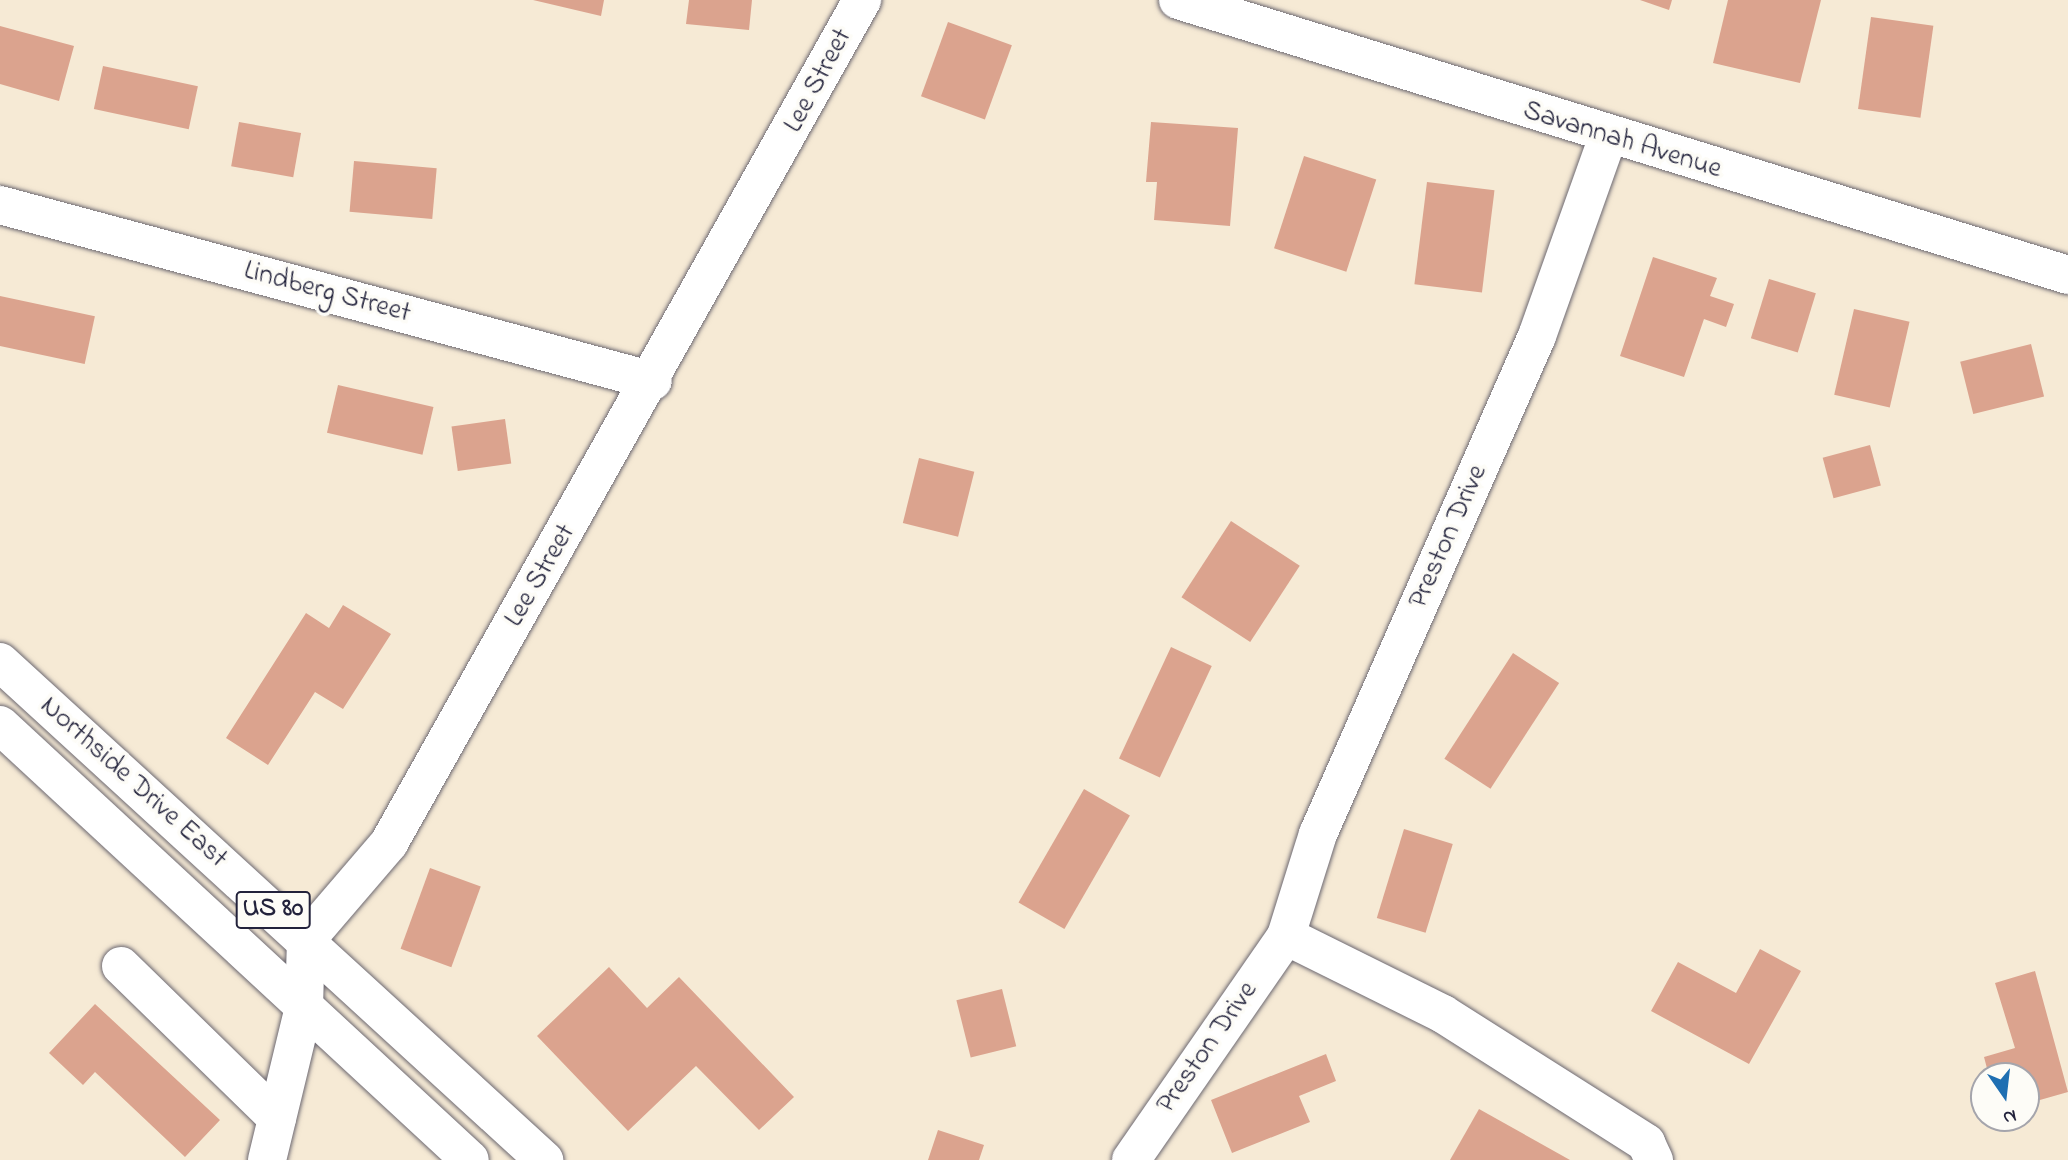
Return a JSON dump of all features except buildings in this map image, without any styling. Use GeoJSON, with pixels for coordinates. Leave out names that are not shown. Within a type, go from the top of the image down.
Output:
{"type":"FeatureCollection","features":[{"type":"Feature","properties":{"kind":"street","name":"Lee Street"},"geometry":{"type":"LineString","coordinates":[[306,940],[389,843],[653,381],[862,0]]}},
{"type":"Feature","properties":{"kind":"street","name":"Savannah Avenue"},"geometry":{"type":"LineString","coordinates":[[1178,0],[1608,137],[2068,275]]}},
{"type":"Feature","properties":{"kind":"street","name":"Preston Drive"},"geometry":{"type":"LineString","coordinates":[[1131,1160],[1286,936],[1318,834],[1537,336],[1608,137]]}},
{"type":"Feature","properties":{"kind":"street","name":"Lindberg Street"},"geometry":{"type":"LineString","coordinates":[[0,205],[653,381]]}},
{"type":"Feature","properties":{"kind":"street","name":"Northside Drive East"},"geometry":{"type":"LineString","coordinates":[[0,662],[544,1160]]}},
{"type":"Feature","properties":{"kind":"street","name":"Northside Drive East"},"geometry":{"type":"LineString","coordinates":[[0,725],[470,1160]]}},
{"type":"Feature","properties":{"kind":"street"},"geometry":{"type":"LineString","coordinates":[[1286,936],[1443,1014],[1646,1143],[1654,1160]]}},
{"type":"Feature","properties":{"kind":"street"},"geometry":{"type":"LineString","coordinates":[[267,1160],[304,1007],[306,940]]}},
{"type":"Feature","properties":{"kind":"street"},"geometry":{"type":"LineString","coordinates":[[121,966],[277,1118]]}}]}
